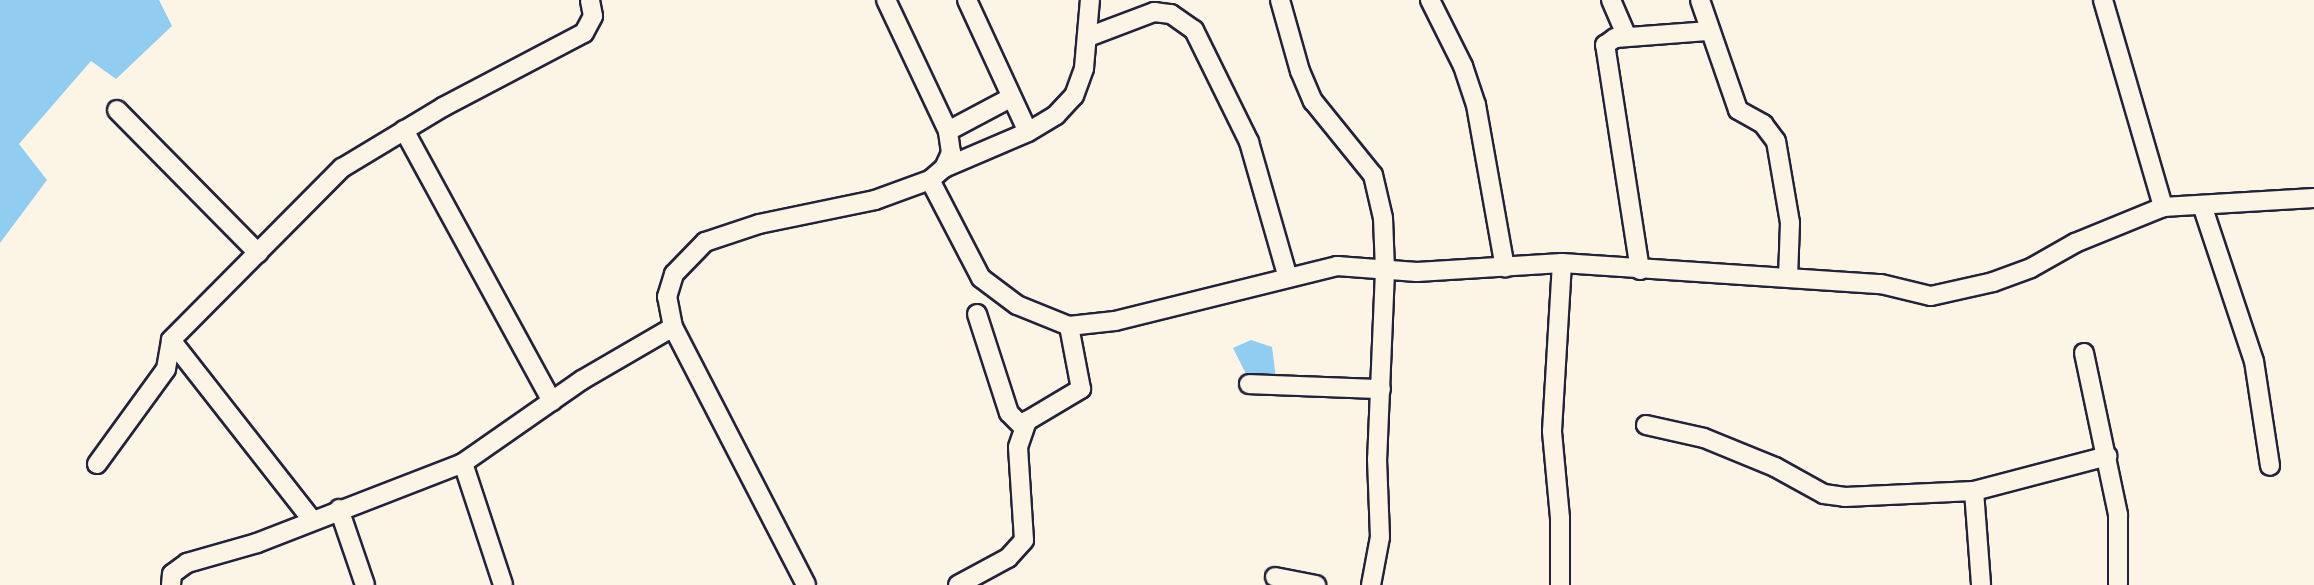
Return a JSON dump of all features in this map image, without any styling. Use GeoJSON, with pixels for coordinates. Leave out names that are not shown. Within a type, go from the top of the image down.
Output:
{"type":"FeatureCollection","features":[{"type":"Feature","properties":{"kind":"street"},"geometry":{"type":"LineString","coordinates":[[97,464],[166,369],[171,340],[342,168],[404,130],[584,33],[593,16],[590,0]]}},
{"type":"Feature","properties":{"kind":"street"},"geometry":{"type":"LineString","coordinates":[[886,0],[948,131],[951,153],[944,168]]}},
{"type":"Feature","properties":{"kind":"street"},"geometry":{"type":"LineString","coordinates":[[967,0],[1028,132]]}},
{"type":"Feature","properties":{"kind":"street"},"geometry":{"type":"LineString","coordinates":[[806,585],[673,327],[667,297],[674,274],[705,242],[759,224],[875,200],[930,180],[944,168],[1028,132],[1056,115],[1074,96],[1088,37],[1090,0]]}},
{"type":"Feature","properties":{"kind":"street"},"geometry":{"type":"LineString","coordinates":[[1280,0],[1300,71],[1313,101],[1373,175],[1382,218],[1385,271],[1377,459],[1380,537],[1371,585]]}},
{"type":"Feature","properties":{"kind":"street"},"geometry":{"type":"LineString","coordinates":[[1430,0],[1463,66],[1476,104],[1505,267]]}},
{"type":"Feature","properties":{"kind":"street"},"geometry":{"type":"LineString","coordinates":[[1611,0],[1627,37]]}},
{"type":"Feature","properties":{"kind":"street"},"geometry":{"type":"LineString","coordinates":[[1700,0],[1708,30],[1738,110],[1763,124],[1776,141],[1790,223],[1788,277]]}},
{"type":"Feature","properties":{"kind":"street"},"geometry":{"type":"LineString","coordinates":[[2104,0],[2163,206]]}},
{"type":"Feature","properties":{"kind":"street"},"geometry":{"type":"LineString","coordinates":[[1088,37],[1154,12],[1171,13],[1194,30],[1249,142],[1288,278]]}},
{"type":"Feature","properties":{"kind":"street"},"geometry":{"type":"LineString","coordinates":[[1640,270],[1605,52],[1609,41],[1627,37],[1708,30]]}},
{"type":"Feature","properties":{"kind":"street"},"geometry":{"type":"LineString","coordinates":[[948,131],[1012,97]]}},
{"type":"Feature","properties":{"kind":"street"},"geometry":{"type":"LineString","coordinates":[[117,110],[258,253]]}},
{"type":"Feature","properties":{"kind":"street"},"geometry":{"type":"LineString","coordinates":[[404,130],[552,401]]}},
{"type":"Feature","properties":{"kind":"street"},"geometry":{"type":"LineString","coordinates":[[930,180],[981,278],[1017,305],[1069,326],[1115,321],[1337,266],[1385,271],[1562,263],[1881,284],[1931,296],[1955,292],[2031,268],[2075,243],[2163,206],[2314,198]]}},
{"type":"Feature","properties":{"kind":"street"},"geometry":{"type":"LineString","coordinates":[[2202,205],[2254,361],[2270,466]]}},
{"type":"Feature","properties":{"kind":"street"},"geometry":{"type":"LineString","coordinates":[[1560,585],[1560,518],[1552,430],[1562,263]]}},
{"type":"Feature","properties":{"kind":"street"},"geometry":{"type":"LineString","coordinates":[[976,314],[1009,413],[1023,427]]}},
{"type":"Feature","properties":{"kind":"street"},"geometry":{"type":"LineString","coordinates":[[958,585],[1008,558],[1024,540],[1018,447],[1023,427],[1080,389],[1069,326]]}},
{"type":"Feature","properties":{"kind":"street"},"geometry":{"type":"LineString","coordinates":[[171,585],[172,574],[187,563],[257,543],[463,463],[552,401],[673,327]]}},
{"type":"Feature","properties":{"kind":"street"},"geometry":{"type":"LineString","coordinates":[[171,340],[312,520]]}},
{"type":"Feature","properties":{"kind":"street"},"geometry":{"type":"LineString","coordinates":[[2084,353],[2118,515],[2119,585]]}},
{"type":"Feature","properties":{"kind":"street"},"geometry":{"type":"LineString","coordinates":[[1249,384],[1381,389]]}},
{"type":"Feature","properties":{"kind":"street"},"geometry":{"type":"LineString","coordinates":[[1646,425],[1704,438],[1775,467],[1824,494],[1845,497],[1974,491],[2107,456]]}},
{"type":"Feature","properties":{"kind":"street"},"geometry":{"type":"LineString","coordinates":[[463,463],[503,585]]}},
{"type":"Feature","properties":{"kind":"street"},"geometry":{"type":"LineString","coordinates":[[1974,491],[1981,585]]}},
{"type":"Feature","properties":{"kind":"street"},"geometry":{"type":"LineString","coordinates":[[339,509],[365,585]]}},
{"type":"Feature","properties":{"kind":"street"},"geometry":{"type":"LineString","coordinates":[[1275,577],[1316,585]]}},
{"type":"Feature","properties":{"kind":"water"},"geometry":{"type":"Polygon","coordinates":[[[0,0],[159,0],[172,26],[116,79],[91,61],[19,144],[47,180],[0,243],[0,0]]]}},
{"type":"Feature","properties":{"kind":"water"},"geometry":{"type":"Polygon","coordinates":[[[1251,340],[1272,347],[1276,378],[1247,376],[1233,348],[1251,340]]]}}]}
